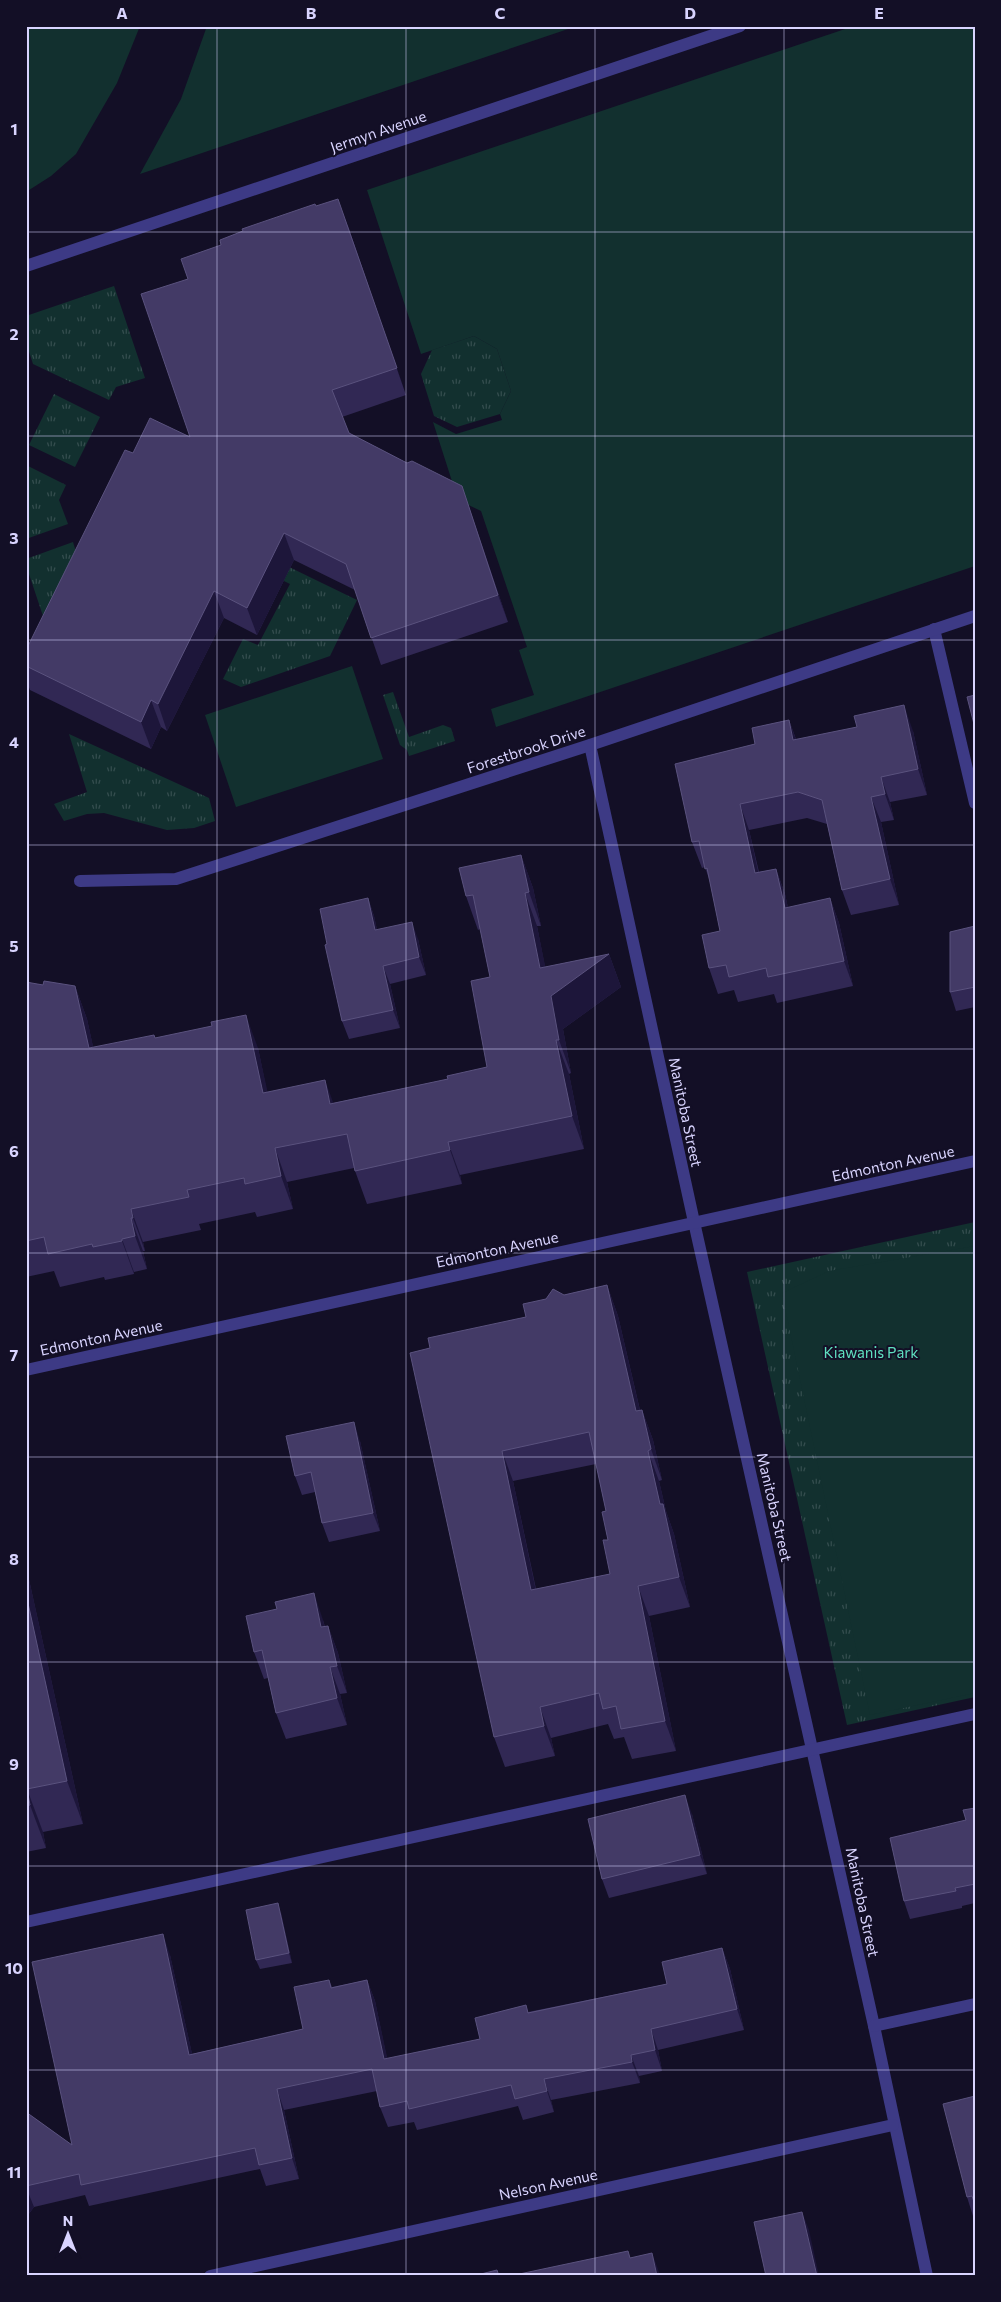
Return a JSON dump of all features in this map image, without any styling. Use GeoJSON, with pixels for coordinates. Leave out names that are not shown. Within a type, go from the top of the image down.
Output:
{"type":"FeatureCollection","features":[{"type":"Feature","properties":{"kind":"street","name":"Jermyn Avenue"},"geometry":{"type":"LineString","coordinates":[[26,266],[740,26]]}},
{"type":"Feature","properties":{"kind":"street","name":"Forestbrook Drive"},"geometry":{"type":"LineString","coordinates":[[80,881],[176,879],[590,745],[975,616]]}},
{"type":"Feature","properties":{"kind":"street"},"geometry":{"type":"LineString","coordinates":[[934,629],[975,803]]}},
{"type":"Feature","properties":{"kind":"street","name":"Manitoba Street"},"geometry":{"type":"LineString","coordinates":[[590,745],[694,1222],[874,2026],[893,2125],[927,2276]]}},
{"type":"Feature","properties":{"kind":"street","name":"Edmonton Avenue"},"geometry":{"type":"LineString","coordinates":[[26,1370],[975,1161]]}},
{"type":"Feature","properties":{"kind":"street"},"geometry":{"type":"LineString","coordinates":[[26,1922],[975,1714]]}},
{"type":"Feature","properties":{"kind":"street"},"geometry":{"type":"LineString","coordinates":[[874,2026],[975,2004]]}},
{"type":"Feature","properties":{"kind":"street","name":"Nelson Avenue"},"geometry":{"type":"LineString","coordinates":[[210,2276],[893,2125]]}},
{"type":"Feature","properties":{"kind":"green space"},"geometry":{"type":"Polygon","coordinates":[[[26,26],[140,26],[117,83],[76,154],[51,176],[26,192],[26,26]]]}},
{"type":"Feature","properties":{"kind":"green space"},"geometry":{"type":"Polygon","coordinates":[[[207,26],[577,26],[140,174],[181,99],[207,26]]]}},
{"type":"Feature","properties":{"kind":"green space"},"geometry":{"type":"Polygon","coordinates":[[[854,26],[975,26],[975,566],[496,727],[491,709],[534,695],[519,650],[527,647],[481,511],[458,500],[433,422],[456,434],[502,420],[500,414],[511,391],[497,349],[474,336],[421,354],[367,190],[854,26]]]}},
{"type":"Feature","properties":{"kind":"green space"},"geometry":{"type":"Polygon","coordinates":[[[114,286],[145,378],[116,387],[109,400],[33,364],[26,342],[26,316],[114,286]]]}},
{"type":"Feature","properties":{"kind":"green space"},"geometry":{"type":"Polygon","coordinates":[[[474,336],[497,349],[511,391],[500,414],[457,427],[434,416],[421,374],[432,350],[474,336]]]}},
{"type":"Feature","properties":{"kind":"green space"},"geometry":{"type":"Polygon","coordinates":[[[54,394],[100,417],[75,467],[29,445],[54,394]]]}},
{"type":"Feature","properties":{"kind":"green space"},"geometry":{"type":"Polygon","coordinates":[[[26,465],[66,485],[59,500],[68,524],[26,539],[26,465]]]}},
{"type":"Feature","properties":{"kind":"green space"},"geometry":{"type":"Polygon","coordinates":[[[73,542],[81,569],[49,634],[26,565],[26,559],[73,542]]]}},
{"type":"Feature","properties":{"kind":"green space"},"geometry":{"type":"Polygon","coordinates":[[[287,566],[357,600],[330,656],[241,687],[223,679],[243,639],[258,645],[290,584],[280,579],[287,566]]]}},
{"type":"Feature","properties":{"kind":"green space"},"geometry":{"type":"Polygon","coordinates":[[[352,666],[383,759],[236,807],[205,715],[352,666]]]}},
{"type":"Feature","properties":{"kind":"green space"},"geometry":{"type":"Polygon","coordinates":[[[393,692],[409,737],[443,725],[451,728],[455,741],[409,756],[407,750],[400,745],[383,695],[393,692]]]}},
{"type":"Feature","properties":{"kind":"green space"},"geometry":{"type":"Polygon","coordinates":[[[69,734],[209,798],[215,821],[194,828],[167,830],[104,813],[87,814],[64,821],[54,804],[87,792],[69,734]]]}},
{"type":"Feature","properties":{"kind":"green space","name":"Kiawanis Park"},"geometry":{"type":"Polygon","coordinates":[[[975,1222],[975,1697],[847,1725],[747,1272],[975,1222]]]}},
{"type":"Feature","properties":{"kind":"green space","name":"Kiawanis Park"},"geometry":{"type":"Polygon","coordinates":[[[975,1246],[975,1693],[870,1715],[782,1293],[829,1271],[975,1246]]]}},
{"type":"Feature","properties":{"kind":"building"},"geometry":{"type":"Polygon","coordinates":[[[338,199],[397,368],[332,390],[349,433],[407,463],[412,461],[462,486],[498,595],[371,638],[346,564],[284,533],[247,608],[214,591],[158,704],[151,700],[141,722],[26,666],[26,650],[125,450],[133,453],[150,418],[190,437],[141,294],[188,279],[181,259],[221,245],[220,240],[243,231],[242,229],[315,204],[316,206],[338,199]]]}},
{"type":"Feature","properties":{"kind":"building"},"geometry":{"type":"Polygon","coordinates":[[[975,695],[975,728],[967,697],[975,695]]]}},
{"type":"Feature","properties":{"kind":"building"},"geometry":{"type":"Polygon","coordinates":[[[904,705],[918,769],[881,777],[885,794],[871,797],[890,879],[842,890],[822,800],[798,792],[740,804],[755,873],[776,869],[785,908],[830,898],[844,961],[768,977],[766,968],[729,977],[726,965],[709,968],[702,935],[720,931],[707,868],[705,869],[699,841],[692,842],[675,764],[755,744],[752,728],[789,720],[793,740],[857,727],[854,716],[904,705]]]}},
{"type":"Feature","properties":{"kind":"building"},"geometry":{"type":"Polygon","coordinates":[[[521,855],[529,892],[525,893],[540,968],[609,954],[551,996],[559,1040],[556,1040],[572,1116],[448,1142],[450,1150],[355,1171],[347,1134],[275,1148],[281,1176],[245,1184],[244,1178],[187,1190],[189,1197],[131,1209],[135,1236],[122,1239],[122,1241],[93,1247],[92,1244],[48,1254],[44,1237],[26,1241],[26,982],[43,985],[44,981],[75,986],[89,1048],[154,1035],[155,1038],[212,1026],[211,1022],[246,1015],[263,1093],[325,1080],[330,1104],[448,1079],[447,1076],[487,1067],[471,981],[490,977],[473,895],[466,896],[459,868],[521,855]]]}},
{"type":"Feature","properties":{"kind":"building"},"geometry":{"type":"Polygon","coordinates":[[[368,898],[375,930],[412,922],[419,957],[383,966],[393,1010],[342,1021],[325,945],[327,944],[320,909],[368,898]]]}},
{"type":"Feature","properties":{"kind":"building"},"geometry":{"type":"Polygon","coordinates":[[[975,926],[975,987],[950,992],[950,932],[975,926]]]}},
{"type":"Feature","properties":{"kind":"building"},"geometry":{"type":"Polygon","coordinates":[[[607,1285],[636,1411],[642,1410],[651,1449],[648,1451],[660,1504],[663,1504],[679,1577],[638,1586],[665,1721],[621,1729],[616,1706],[603,1709],[599,1693],[540,1707],[544,1726],[494,1737],[410,1353],[430,1348],[428,1338],[526,1317],[523,1304],[546,1299],[553,1289],[564,1295],[607,1285]],[[589,1432],[502,1451],[531,1590],[610,1574],[603,1540],[608,1540],[602,1512],[606,1511],[589,1432]]]}},
{"type":"Feature","properties":{"kind":"building"},"geometry":{"type":"Polygon","coordinates":[[[354,1422],[373,1513],[322,1523],[311,1472],[295,1476],[286,1436],[354,1422]]]}},
{"type":"Feature","properties":{"kind":"building"},"geometry":{"type":"Polygon","coordinates":[[[314,1593],[321,1627],[328,1626],[337,1666],[330,1667],[337,1698],[276,1713],[262,1650],[254,1652],[246,1616],[277,1609],[275,1602],[314,1593]]]}},
{"type":"Feature","properties":{"kind":"building"},"geometry":{"type":"Polygon","coordinates":[[[26,1594],[67,1781],[27,1789],[30,1805],[26,1806],[26,1594]]]}},
{"type":"Feature","properties":{"kind":"building"},"geometry":{"type":"Polygon","coordinates":[[[685,1795],[700,1855],[602,1879],[588,1819],[685,1795]]]}},
{"type":"Feature","properties":{"kind":"building"},"geometry":{"type":"Polygon","coordinates":[[[975,1808],[975,1884],[955,1888],[956,1891],[904,1901],[890,1838],[966,1820],[963,1810],[975,1808]]]}},
{"type":"Feature","properties":{"kind":"building"},"geometry":{"type":"Polygon","coordinates":[[[278,1903],[289,1953],[256,1960],[246,1910],[278,1903]]]}},
{"type":"Feature","properties":{"kind":"building"},"geometry":{"type":"Polygon","coordinates":[[[163,1934],[189,2055],[303,2029],[294,1987],[329,1980],[331,1988],[367,1980],[384,2059],[480,2039],[475,2018],[526,2005],[528,2013],[667,1984],[662,1962],[722,1948],[737,2009],[651,2029],[655,2050],[631,2055],[632,2062],[544,2079],[547,2091],[515,2099],[511,2085],[409,2109],[407,2101],[380,2107],[372,2069],[277,2089],[292,2158],[259,2165],[255,2148],[81,2185],[79,2174],[26,2186],[26,2112],[72,2145],[32,1962],[163,1934]]]}},
{"type":"Feature","properties":{"kind":"building"},"geometry":{"type":"Polygon","coordinates":[[[975,2096],[975,2205],[972,2196],[967,2197],[943,2104],[975,2096]]]}},
{"type":"Feature","properties":{"kind":"building"},"geometry":{"type":"Polygon","coordinates":[[[802,2212],[817,2276],[766,2276],[754,2222],[802,2212]]]}},
{"type":"Feature","properties":{"kind":"building"},"geometry":{"type":"Polygon","coordinates":[[[628,2251],[630,2258],[652,2253],[657,2276],[510,2276],[628,2251]]]}},
{"type":"Feature","properties":{"kind":"building"},"geometry":{"type":"Polygon","coordinates":[[[497,2270],[499,2276],[473,2276],[497,2270]]]}}]}
